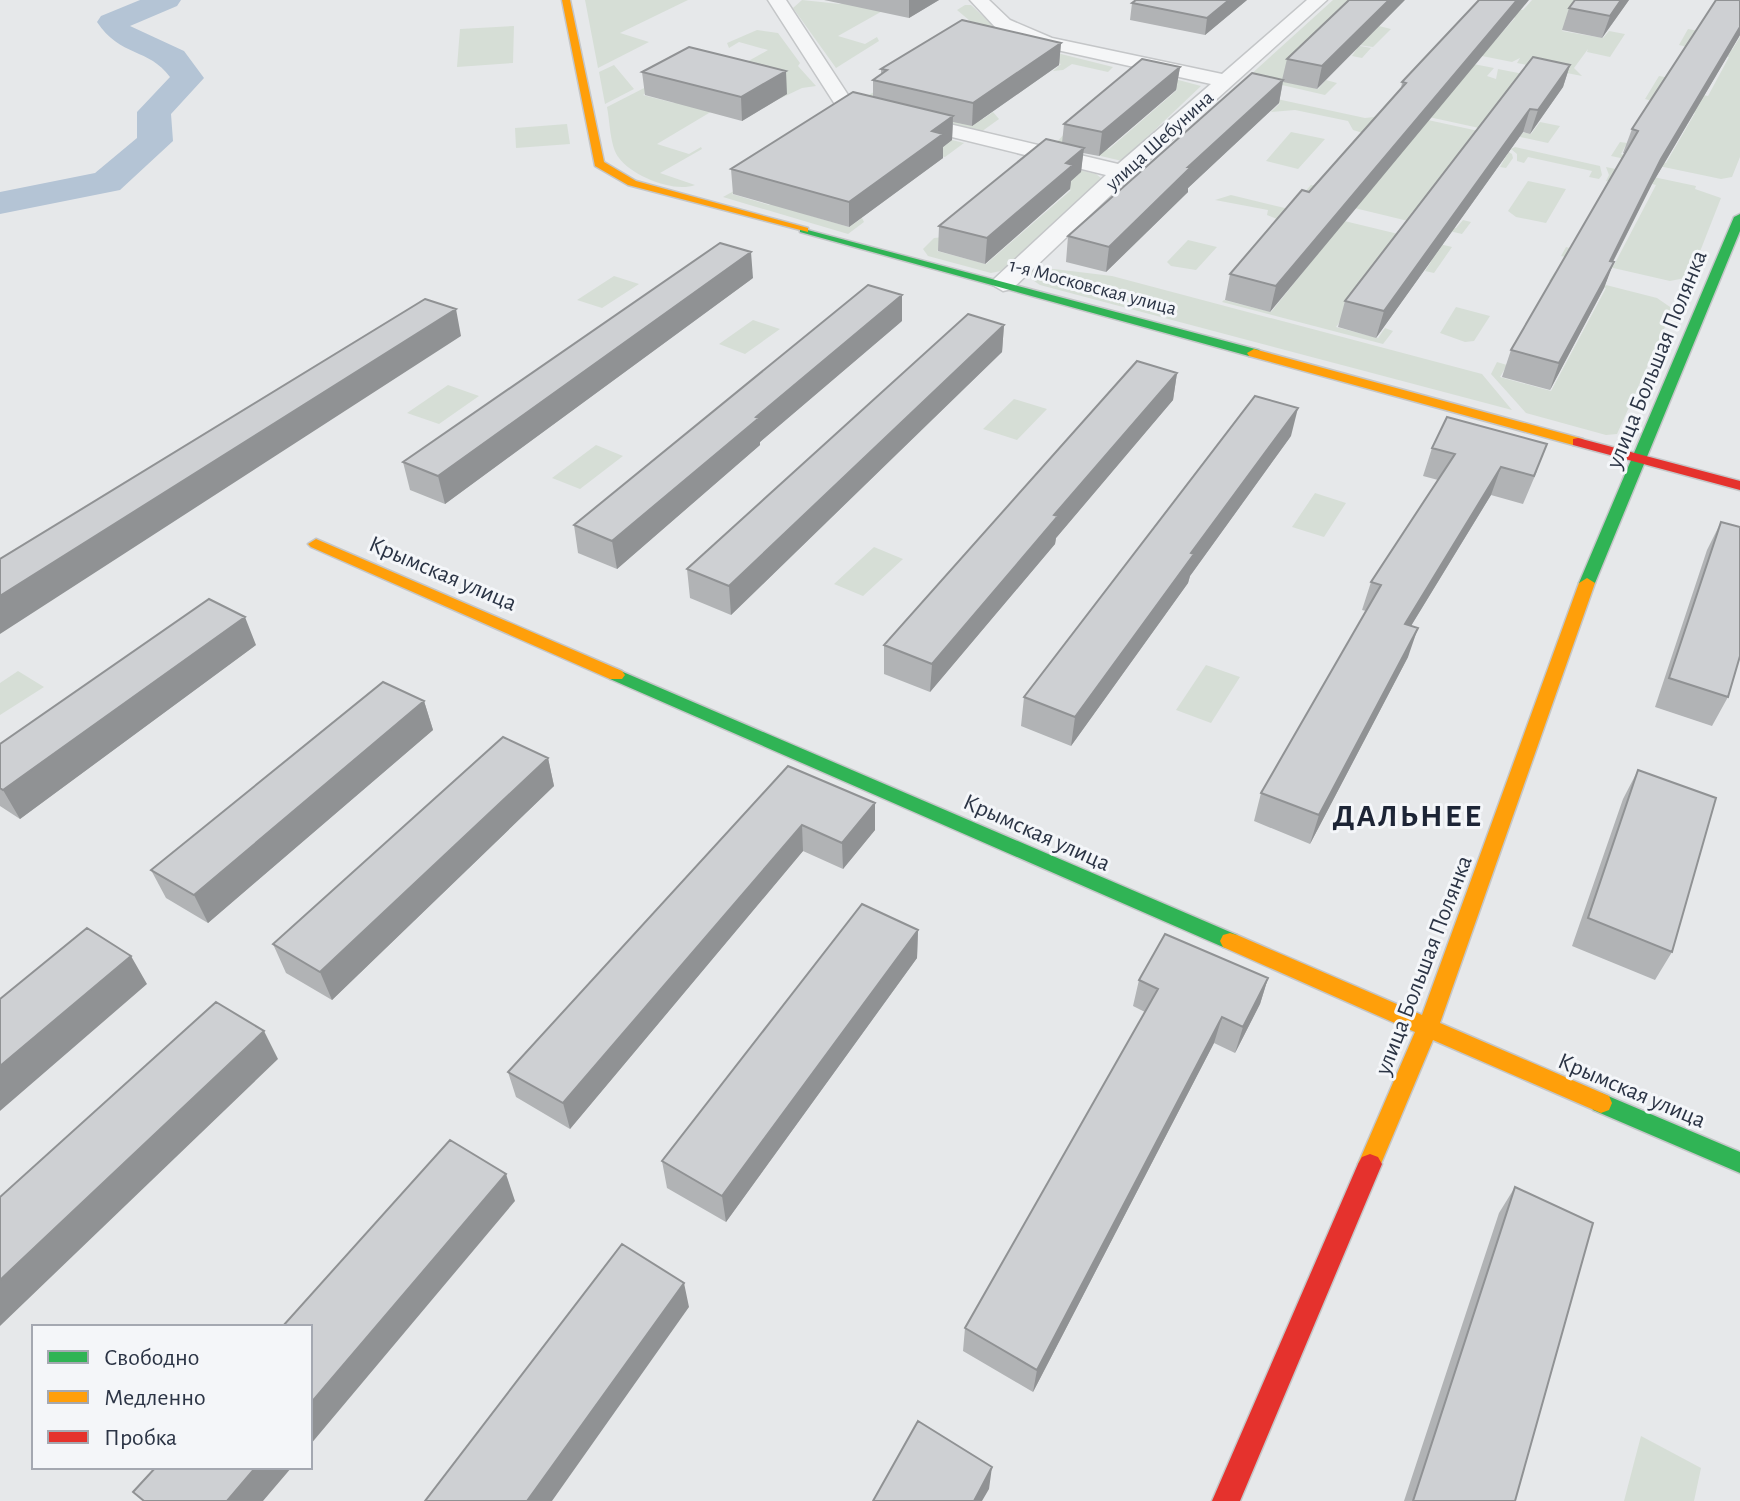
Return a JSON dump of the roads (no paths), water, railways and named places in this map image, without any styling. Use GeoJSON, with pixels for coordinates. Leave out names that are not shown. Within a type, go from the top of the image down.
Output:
{"type":"FeatureCollection","features":[{"type":"Feature","properties":{"kind":"street","name":"1-я Московская улица"},"geometry":{"type":"LineString","coordinates":[[566,0],[599,164],[632,183],[1740,486]]}},
{"type":"Feature","properties":{"kind":"street"},"geometry":{"type":"LineString","coordinates":[[777,0],[845,105],[1122,172]]}},
{"type":"Feature","properties":{"kind":"street"},"geometry":{"type":"LineString","coordinates":[[979,0],[1003,24],[1046,42],[1225,81]]}},
{"type":"Feature","properties":{"kind":"street","name":"улица Шебунина"},"geometry":{"type":"LineString","coordinates":[[1003,284],[1122,172],[1318,0]]}},
{"type":"Feature","properties":{"kind":"street","name":"улица Большая Полянка"},"geometry":{"type":"LineString","coordinates":[[1226,1501],[1428,1027],[1591,573],[1740,217]]}},
{"type":"Feature","properties":{"kind":"street","name":"Крымская улица"},"geometry":{"type":"LineString","coordinates":[[316,544],[1740,1163]]}},
{"type":"Feature","properties":{"kind":"waterway"},"geometry":{"type":"LineString","coordinates":[[0,203],[107,182],[155,141],[154,112],[188,78],[173,58],[121,35],[112,22],[166,0]]}},
{"type":"Feature","properties":{"kind":"district","name":"ДАЛЬНЕЕ"},"geometry":{"type":"Point","coordinates":[1408,815]}}]}
